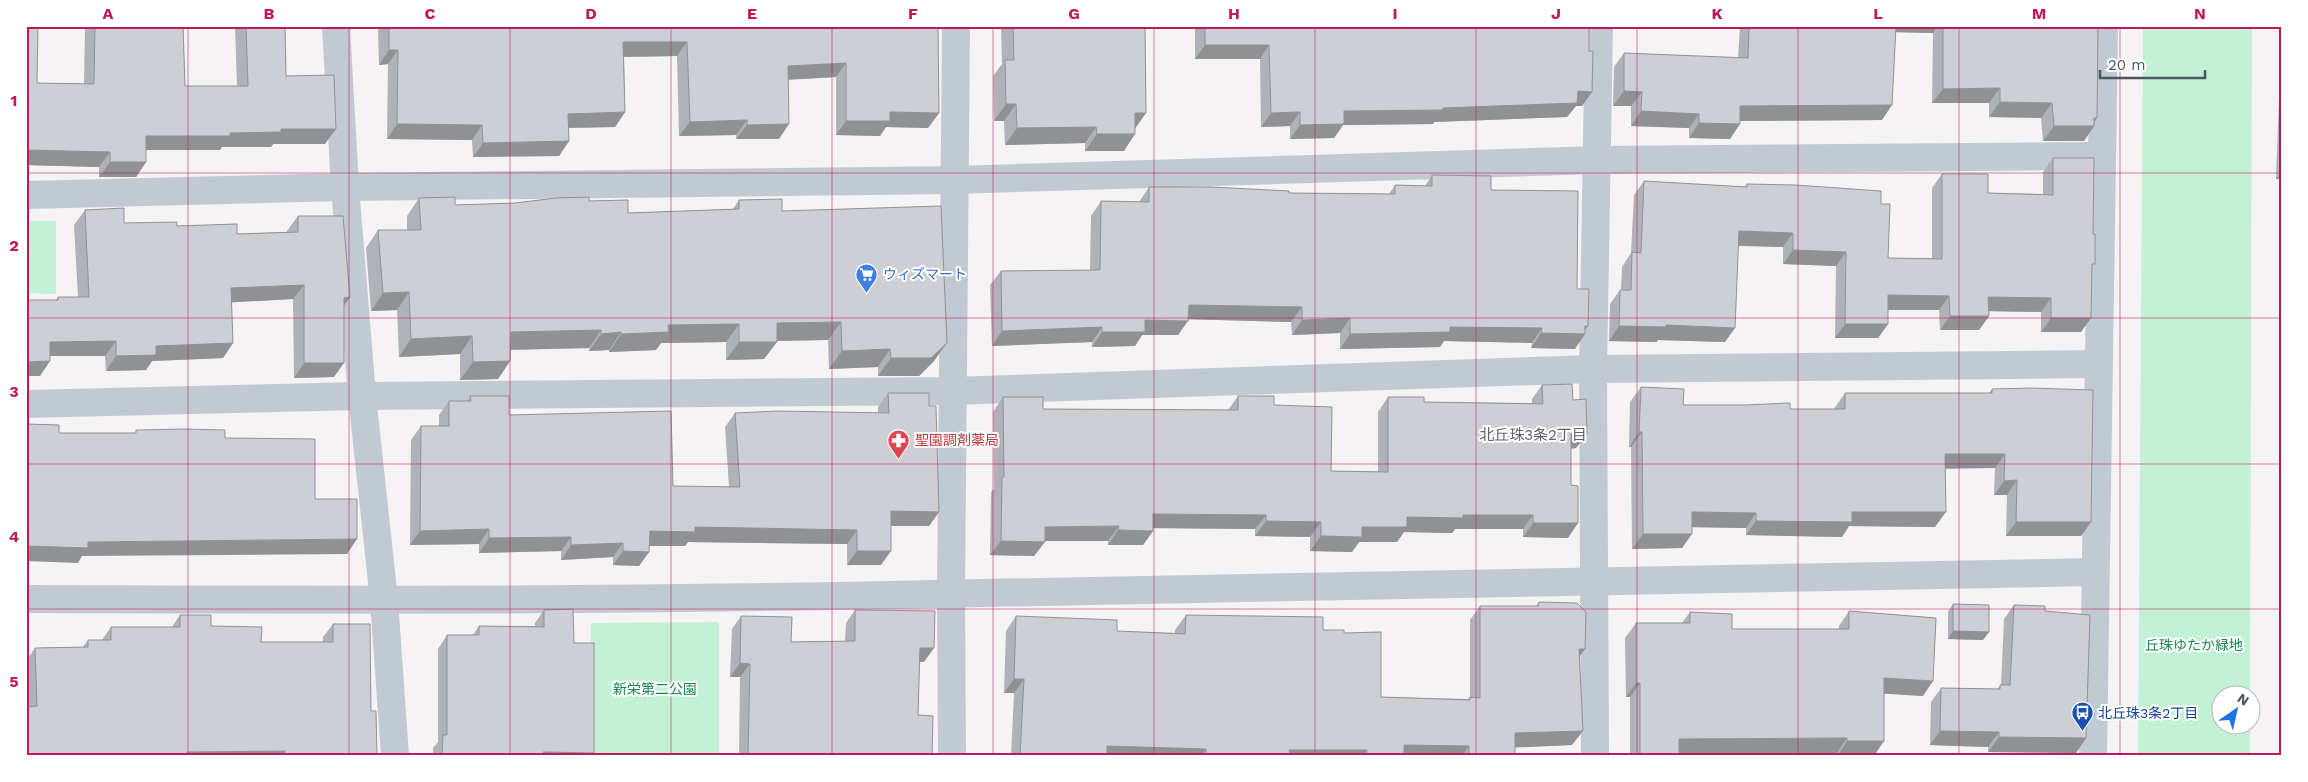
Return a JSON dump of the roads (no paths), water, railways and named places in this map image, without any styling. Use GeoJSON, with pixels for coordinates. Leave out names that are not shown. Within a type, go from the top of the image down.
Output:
{"type":"FeatureCollection","features":[{"type":"Feature","properties":{"kind":"street"},"geometry":{"type":"LineString","coordinates":[[336,26],[345,187],[362,396],[384,600],[395,756]]}},
{"type":"Feature","properties":{"kind":"street"},"geometry":{"type":"LineString","coordinates":[[952,756],[951,593],[956,26]]}},
{"type":"Feature","properties":{"kind":"street"},"geometry":{"type":"LineString","coordinates":[[1595,756],[1592,368],[1598,160],[1599,26]]}},
{"type":"Feature","properties":{"kind":"street"},"geometry":{"type":"LineString","coordinates":[[2094,756],[2095,572],[2104,26]]}},
{"type":"Feature","properties":{"kind":"street"},"geometry":{"type":"LineString","coordinates":[[26,196],[345,187],[955,180],[1598,160],[2102,156]]}},
{"type":"Feature","properties":{"kind":"street"},"geometry":{"type":"LineString","coordinates":[[26,404],[362,396],[953,391],[1592,368],[2098,364]]}},
{"type":"Feature","properties":{"kind":"street"},"geometry":{"type":"LineString","coordinates":[[26,600],[384,600],[951,593],[1595,579],[2095,572]]}},
{"type":"Feature","properties":{"kind":"place","name":"ウィズマート"},"geometry":{"type":"Point","coordinates":[867,293]}},
{"type":"Feature","properties":{"kind":"place","name":"聖園調剤薬局"},"geometry":{"type":"Point","coordinates":[899,459]}},
{"type":"Feature","properties":{"kind":"place","name":"北丘珠3条2丁目"},"geometry":{"type":"Point","coordinates":[2082,732]}},
{"type":"Feature","properties":{"kind":"district","name":"北丘珠3条2丁目"},"geometry":{"type":"Point","coordinates":[1533,435]}},
{"type":"Feature","properties":{"kind":"park label","name":"丘珠ゆたか緑地"},"geometry":{"type":"Point","coordinates":[2194,645]}},
{"type":"Feature","properties":{"kind":"park label","name":"新栄第二公園"},"geometry":{"type":"Point","coordinates":[655,689]}}]}
